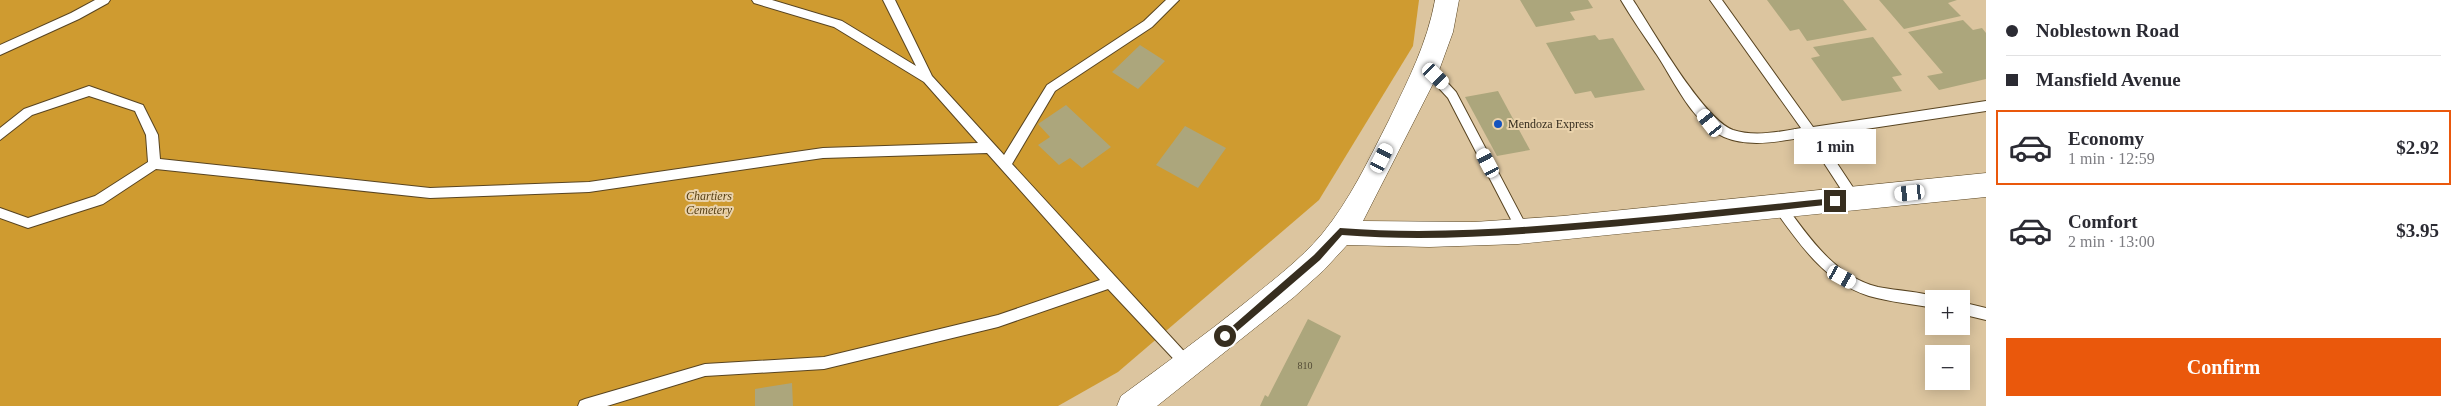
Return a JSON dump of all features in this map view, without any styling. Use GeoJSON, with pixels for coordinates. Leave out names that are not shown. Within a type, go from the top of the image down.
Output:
{"type":"FeatureCollection","features":[{"type":"Feature","properties":{"kind":"main road"},"geometry":{"type":"LineString","coordinates":[[1132,406],[1188,365],[1280,291],[1317,257],[1340,232],[1374,176],[1428,69],[1443,28],[1447,0]]}},
{"type":"Feature","properties":{"kind":"main road"},"geometry":{"type":"LineString","coordinates":[[1340,232],[1424,235],[1523,231],[1986,185]]}},
{"type":"Feature","properties":{"kind":"lane"},"geometry":{"type":"LineString","coordinates":[[0,50],[75,16],[104,0]]}},
{"type":"Feature","properties":{"kind":"lane"},"geometry":{"type":"LineString","coordinates":[[758,0],[838,24],[928,79]]}},
{"type":"Feature","properties":{"kind":"lane"},"geometry":{"type":"LineString","coordinates":[[889,0],[928,79],[1110,282],[1188,365]]}},
{"type":"Feature","properties":{"kind":"lane"},"geometry":{"type":"LineString","coordinates":[[1005,164],[1051,88],[1148,24],[1172,0]]}},
{"type":"Feature","properties":{"kind":"lane"},"geometry":{"type":"LineString","coordinates":[[1627,0],[1710,123],[1725,133],[1743,138],[1769,138],[1986,106]]}},
{"type":"Feature","properties":{"kind":"lane"},"geometry":{"type":"LineString","coordinates":[[1716,0],[1810,132],[1854,199]]}},
{"type":"Feature","properties":{"kind":"lane"},"geometry":{"type":"LineString","coordinates":[[1428,69],[1452,95],[1523,231]]}},
{"type":"Feature","properties":{"kind":"lane"},"geometry":{"type":"LineString","coordinates":[[0,135],[28,112],[89,90],[139,108],[152,135],[154,164]]}},
{"type":"Feature","properties":{"kind":"lane"},"geometry":{"type":"LineString","coordinates":[[0,213],[28,223],[99,200],[154,164],[430,193],[589,187],[823,152],[990,148]]}},
{"type":"Feature","properties":{"kind":"lane"},"geometry":{"type":"LineString","coordinates":[[1779,206],[1825,266],[1842,277],[1861,288],[1925,300]]}},
{"type":"Feature","properties":{"kind":"lane"},"geometry":{"type":"LineString","coordinates":[[585,406],[705,370],[824,362],[843,358],[998,321],[1110,282]]}},
{"type":"Feature","properties":{"kind":"lane"},"geometry":{"type":"LineString","coordinates":[[1970,310],[1986,314]]}},
{"type":"Feature","properties":{"kind":"green space","name":"Chartiers Cemetery"},"geometry":{"type":"Polygon","coordinates":[[[0,0],[1419,0],[1413,46],[1319,200],[1118,372],[1058,406],[0,406],[0,0]]]}},
{"type":"Feature","properties":{"kind":"building"},"geometry":{"type":"Polygon","coordinates":[[[1520,0],[1588,0],[1593,8],[1570,12],[1575,20],[1536,27],[1520,0]]]}},
{"type":"Feature","properties":{"kind":"building"},"geometry":{"type":"Polygon","coordinates":[[[1767,0],[1843,0],[1867,30],[1807,41],[1799,29],[1790,31],[1767,0]]]}},
{"type":"Feature","properties":{"kind":"building"},"geometry":{"type":"Polygon","coordinates":[[[1879,0],[1957,0],[1948,3],[1961,16],[1904,29],[1879,0]]]}},
{"type":"Feature","properties":{"kind":"building"},"geometry":{"type":"Polygon","coordinates":[[[1963,20],[1973,30],[1982,28],[1986,33],[1986,79],[1939,90],[1927,76],[1943,73],[1908,32],[1963,20]]]}},
{"type":"Feature","properties":{"kind":"building"},"geometry":{"type":"Polygon","coordinates":[[[1595,35],[1599,40],[1613,38],[1645,90],[1595,98],[1591,91],[1575,94],[1546,43],[1595,35]]]}},
{"type":"Feature","properties":{"kind":"building"},"geometry":{"type":"Polygon","coordinates":[[[1873,37],[1902,75],[1892,77],[1902,91],[1842,101],[1811,58],[1820,56],[1813,47],[1873,37]]]}},
{"type":"Feature","properties":{"kind":"building"},"geometry":{"type":"Polygon","coordinates":[[[1140,45],[1165,61],[1138,89],[1112,72],[1140,45]]]}},
{"type":"Feature","properties":{"kind":"building","name":"Mendoza Express"},"geometry":{"type":"Polygon","coordinates":[[[1498,91],[1530,150],[1497,156],[1465,97],[1498,91]]]}},
{"type":"Feature","properties":{"kind":"building"},"geometry":{"type":"Polygon","coordinates":[[[1066,105],[1111,147],[1082,168],[1070,158],[1059,165],[1038,145],[1050,137],[1038,124],[1066,105]]]}},
{"type":"Feature","properties":{"kind":"building"},"geometry":{"type":"Polygon","coordinates":[[[1185,126],[1226,148],[1198,188],[1156,165],[1185,126]]]}},
{"type":"Feature","properties":{"kind":"building"},"geometry":{"type":"Polygon","coordinates":[[[1308,319],[1341,336],[1307,406],[1260,406],[1265,395],[1268,397],[1308,319]]]}},
{"type":"Feature","properties":{"kind":"building"},"geometry":{"type":"Polygon","coordinates":[[[792,383],[793,406],[755,406],[755,389],[792,383]]]}},
{"type":"Feature","properties":{"kind":"place","name":"Mendoza Express"},"geometry":{"type":"Point","coordinates":[1498,124]}},
{"type":"Feature","properties":{"kind":"route"},"geometry":{"type":"LineString","coordinates":[[1225,336],[1280,291],[1317,257],[1340,232],[1380,235],[1484,234],[1618,223],[1835,201]]}}]}
